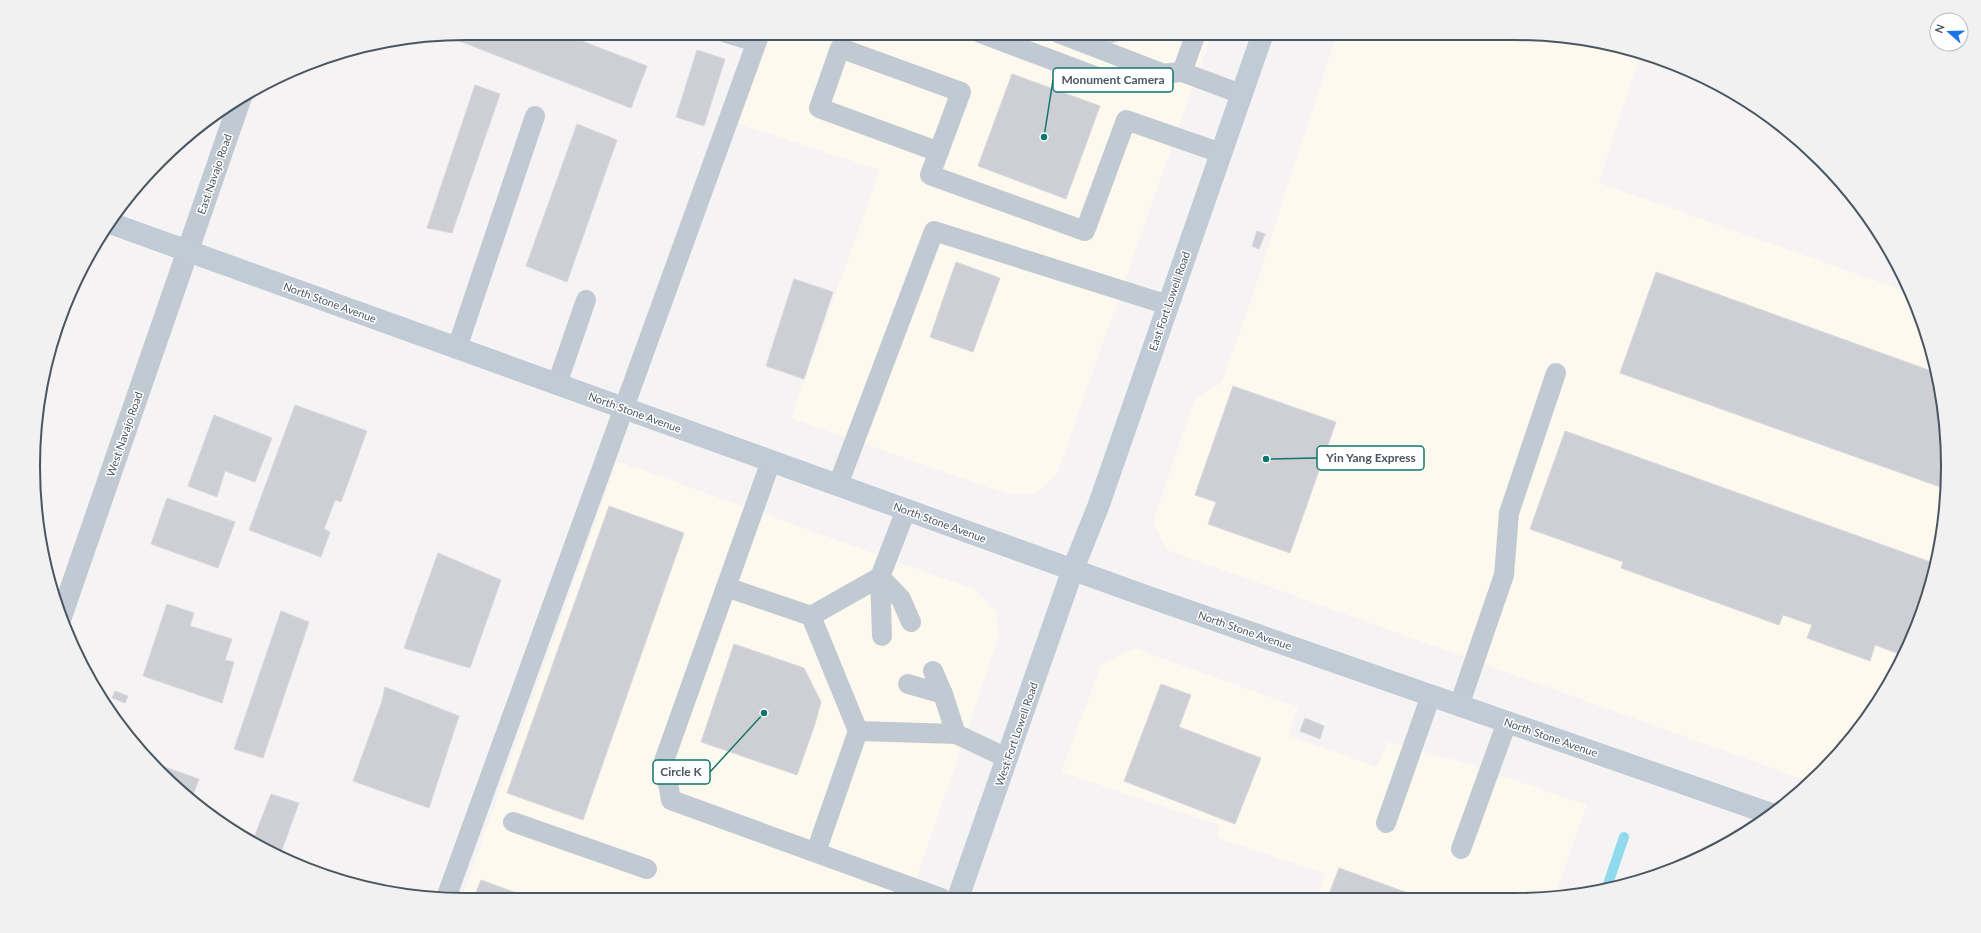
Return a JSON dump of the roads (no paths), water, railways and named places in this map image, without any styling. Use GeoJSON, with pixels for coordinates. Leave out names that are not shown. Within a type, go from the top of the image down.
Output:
{"type":"FeatureCollection","features":[{"type":"Feature","properties":{"kind":"main road","name":"East Fort Lowell Road"},"geometry":{"type":"LineString","coordinates":[[1073,569],[1098,507],[1260,40]]}},
{"type":"Feature","properties":{"kind":"main road","name":"North Stone Avenue"},"geometry":{"type":"LineString","coordinates":[[115,225],[906,510],[1762,813]]}},
{"type":"Feature","properties":{"kind":"main road","name":"West Fort Lowell Road"},"geometry":{"type":"LineString","coordinates":[[960,893],[1073,569]]}},
{"type":"Feature","properties":{"kind":"street","name":"East Navajo Road"},"geometry":{"type":"LineString","coordinates":[[187,251],[237,107]]}},
{"type":"Feature","properties":{"kind":"street","name":"West Navajo Road"},"geometry":{"type":"LineString","coordinates":[[64,607],[187,251]]}},
{"type":"Feature","properties":{"kind":"lane"},"geometry":{"type":"LineString","coordinates":[[448,892],[757,40]]}},
{"type":"Feature","properties":{"kind":"lane"},"geometry":{"type":"LineString","coordinates":[[999,40],[1103,79],[1173,73]]}},
{"type":"Feature","properties":{"kind":"lane"},"geometry":{"type":"LineString","coordinates":[[1078,40],[1173,73],[1241,94]]}},
{"type":"Feature","properties":{"kind":"lane"},"geometry":{"type":"LineString","coordinates":[[1173,73],[1192,40]]}},
{"type":"Feature","properties":{"kind":"lane"},"geometry":{"type":"LineString","coordinates":[[939,152],[819,108],[840,48],[961,92],[939,152],[930,175],[1085,231],[1126,120],[1221,153]]}},
{"type":"Feature","properties":{"kind":"lane"},"geometry":{"type":"LineString","coordinates":[[457,348],[536,116]]}},
{"type":"Feature","properties":{"kind":"lane"},"geometry":{"type":"LineString","coordinates":[[838,485],[934,231],[1168,305]]}},
{"type":"Feature","properties":{"kind":"lane"},"geometry":{"type":"LineString","coordinates":[[557,384],[586,300]]}},
{"type":"Feature","properties":{"kind":"lane"},"geometry":{"type":"LineString","coordinates":[[1459,706],[1504,575],[1509,513],[1556,373]]}},
{"type":"Feature","properties":{"kind":"lane"},"geometry":{"type":"LineString","coordinates":[[771,461],[664,761],[671,800],[927,893]]}},
{"type":"Feature","properties":{"kind":"lane"},"geometry":{"type":"LineString","coordinates":[[882,636],[880,577],[906,510]]}},
{"type":"Feature","properties":{"kind":"lane"},"geometry":{"type":"LineString","coordinates":[[726,587],[812,616],[880,577]]}},
{"type":"Feature","properties":{"kind":"lane"},"geometry":{"type":"LineString","coordinates":[[880,577],[901,599],[911,622]]}},
{"type":"Feature","properties":{"kind":"lane"},"geometry":{"type":"LineString","coordinates":[[812,616],[858,731],[816,852]]}},
{"type":"Feature","properties":{"kind":"lane"},"geometry":{"type":"LineString","coordinates":[[933,671],[944,694],[956,734]]}},
{"type":"Feature","properties":{"kind":"lane"},"geometry":{"type":"LineString","coordinates":[[908,684],[944,694]]}},
{"type":"Feature","properties":{"kind":"lane"},"geometry":{"type":"LineString","coordinates":[[1386,824],[1431,695]]}},
{"type":"Feature","properties":{"kind":"lane"},"geometry":{"type":"LineString","coordinates":[[1461,849],[1507,722]]}},
{"type":"Feature","properties":{"kind":"lane"},"geometry":{"type":"LineString","coordinates":[[858,731],[956,734],[1007,758]]}},
{"type":"Feature","properties":{"kind":"lane"},"geometry":{"type":"LineString","coordinates":[[513,822],[647,870]]}},
{"type":"Feature","properties":{"kind":"waterway"},"geometry":{"type":"LineString","coordinates":[[1609,882],[1624,837]]}},
{"type":"Feature","properties":{"kind":"place","name":"Monument Camera"},"geometry":{"type":"Point","coordinates":[1044,137]}},
{"type":"Feature","properties":{"kind":"place","name":"Yin Yang Express"},"geometry":{"type":"Point","coordinates":[1266,459]}},
{"type":"Feature","properties":{"kind":"place","name":"Circle K"},"geometry":{"type":"Point","coordinates":[764,713]}}]}
